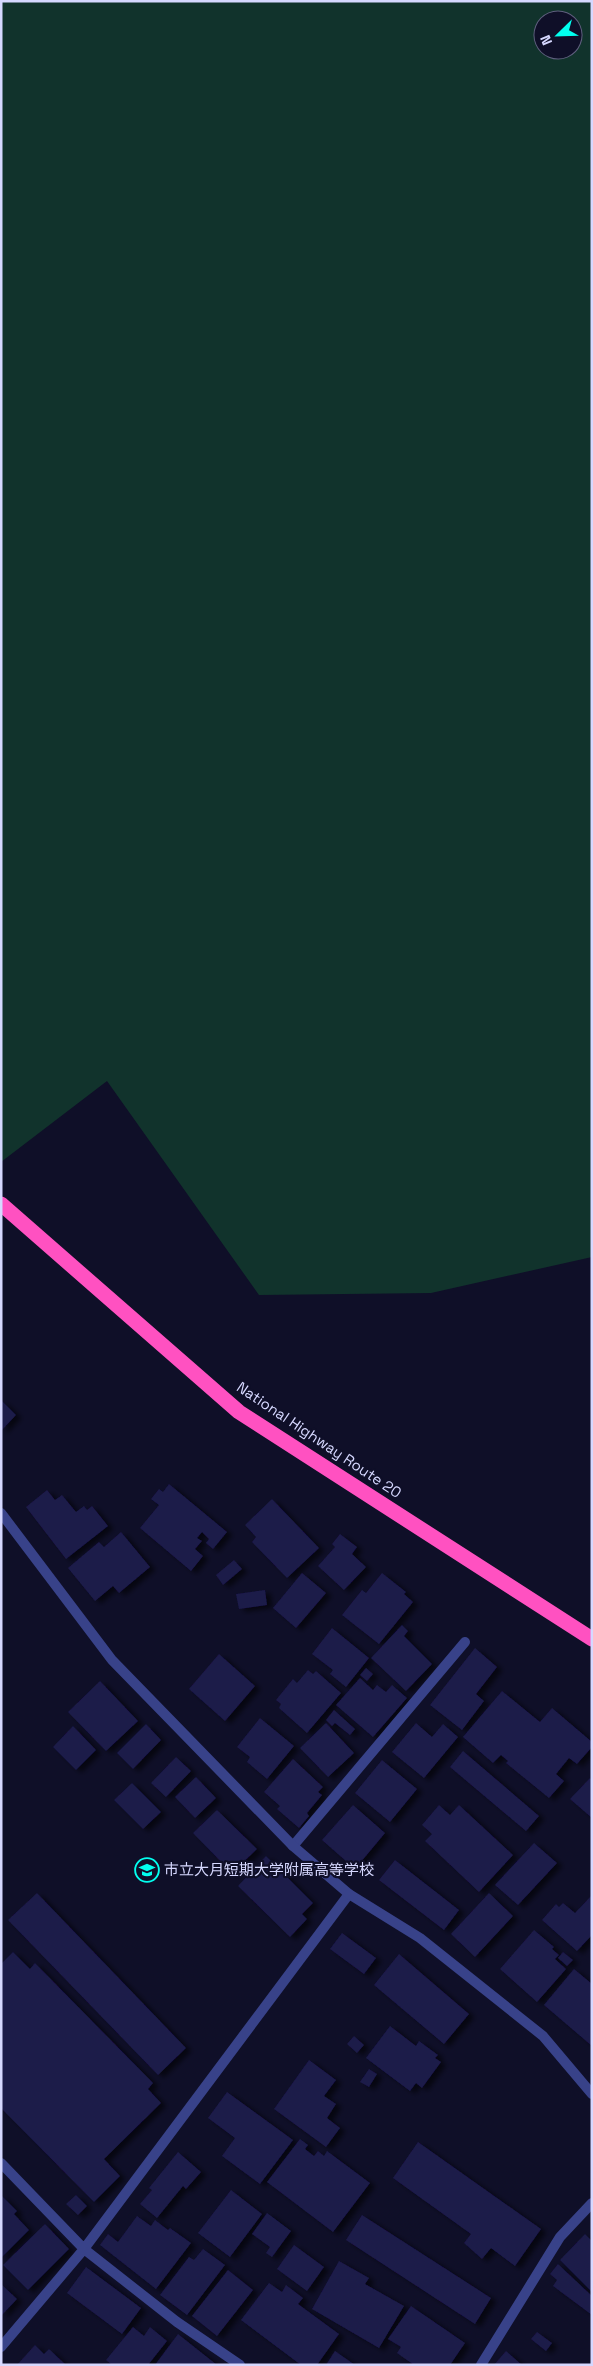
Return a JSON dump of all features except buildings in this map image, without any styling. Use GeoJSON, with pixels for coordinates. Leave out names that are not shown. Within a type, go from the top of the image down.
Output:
{"type":"FeatureCollection","features":[{"type":"Feature","properties":{"kind":"highway","name":"National Highway Route 20"},"geometry":{"type":"LineString","coordinates":[[1,1204],[239,1412],[592,1639]]}},
{"type":"Feature","properties":{"kind":"street"},"geometry":{"type":"LineString","coordinates":[[1,1513],[112,1660],[293,1846],[349,1894],[420,1938],[543,2036],[592,2094]]}},
{"type":"Feature","properties":{"kind":"street"},"geometry":{"type":"LineString","coordinates":[[293,1846],[465,1642]]}},
{"type":"Feature","properties":{"kind":"street"},"geometry":{"type":"LineString","coordinates":[[1,2347],[84,2249],[349,1894]]}},
{"type":"Feature","properties":{"kind":"street"},"geometry":{"type":"LineString","coordinates":[[1,2163],[84,2249],[177,2322],[240,2365]]}},
{"type":"Feature","properties":{"kind":"street"},"geometry":{"type":"LineString","coordinates":[[481,2365],[560,2237],[592,2203]]}},
{"type":"Feature","properties":{"kind":"green space"},"geometry":{"type":"Polygon","coordinates":[[[1,1],[592,1],[592,1257],[431,1293],[259,1295],[107,1081],[1,1162],[1,1]]]}},
{"type":"Feature","properties":{"kind":"place","name":"市立大月短期大学附属高等学校"},"geometry":{"type":"Point","coordinates":[147,1870]}}]}
